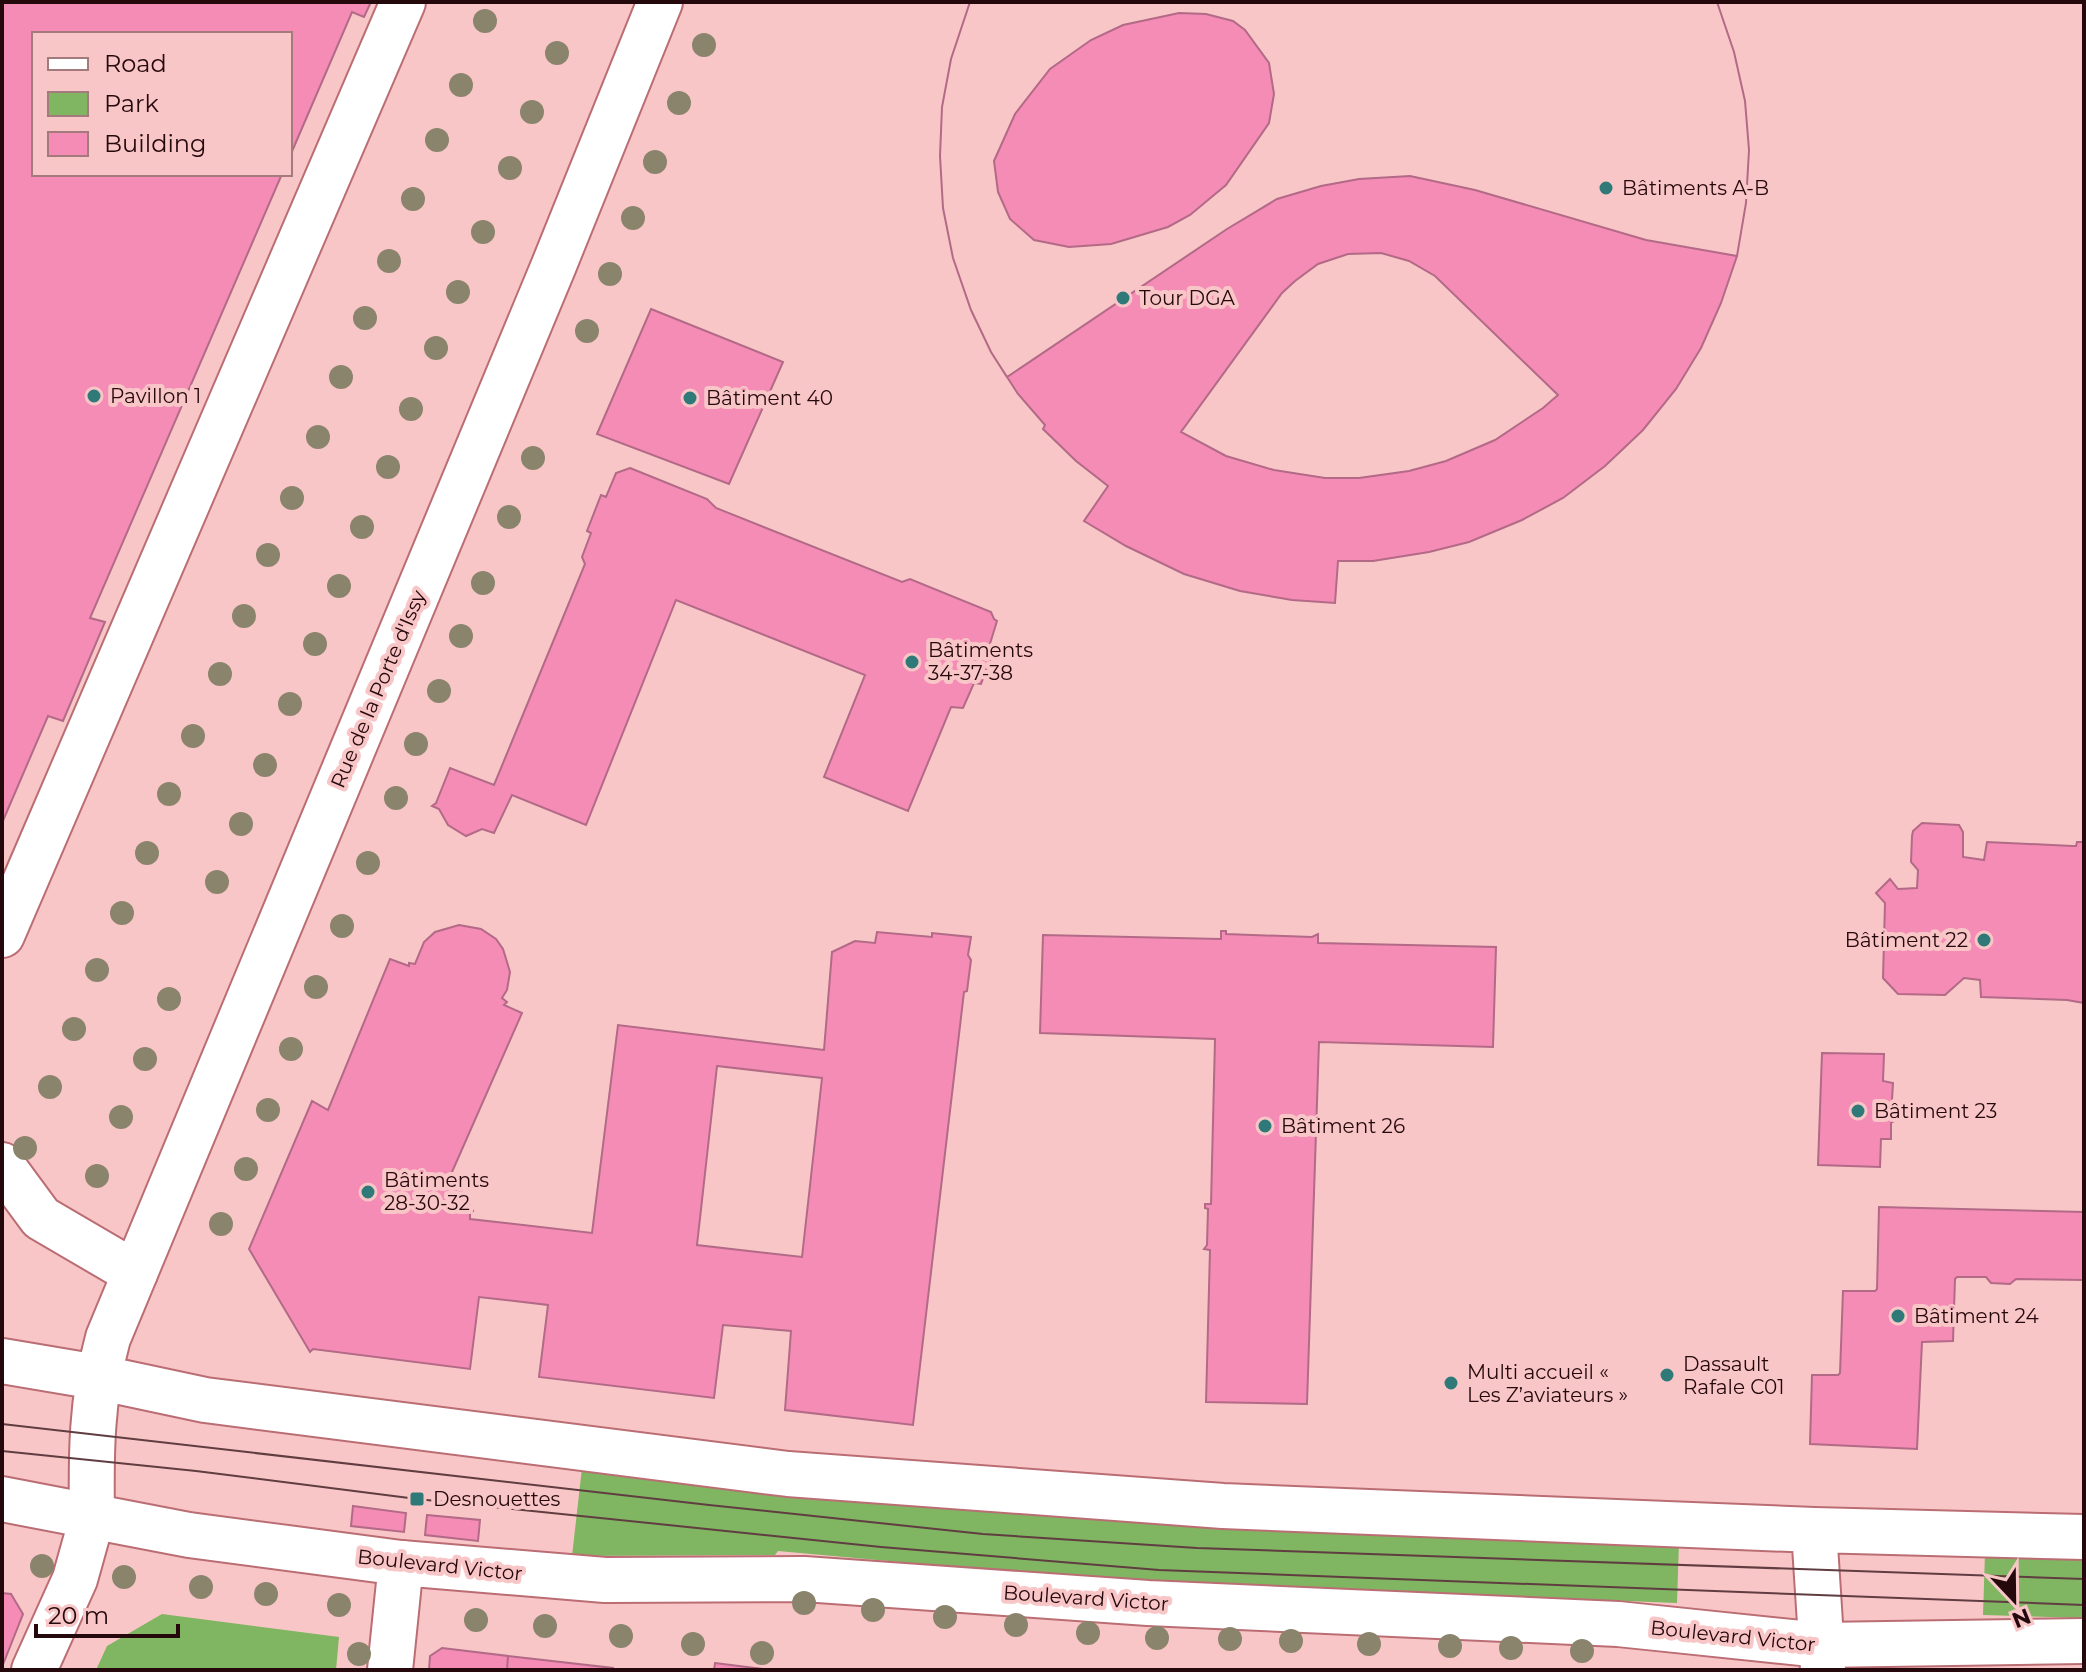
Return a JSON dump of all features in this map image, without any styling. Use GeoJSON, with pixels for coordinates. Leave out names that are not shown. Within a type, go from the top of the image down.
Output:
{"type":"FeatureCollection","features":[{"type":"Feature","properties":{"kind":"main road"},"geometry":{"type":"LineString","coordinates":[[2,935],[403,2]]}},
{"type":"Feature","properties":{"kind":"main road","name":"Rue de la Porte d'Issy"},"geometry":{"type":"LineString","coordinates":[[97,1377],[108,1338],[554,265],[660,2]]}},
{"type":"Feature","properties":{"kind":"main road"},"geometry":{"type":"LineString","coordinates":[[2,1165],[41,1218],[135,1273]]}},
{"type":"Feature","properties":{"kind":"main road"},"geometry":{"type":"LineString","coordinates":[[2,1361],[205,1400],[788,1474],[1223,1506],[1814,1530],[2084,1537]]}},
{"type":"Feature","properties":{"kind":"main road"},"geometry":{"type":"LineString","coordinates":[[34,1670],[75,1579],[92,1518],[91,1435],[97,1377]]}},
{"type":"Feature","properties":{"kind":"main road","name":"Boulevard Victor"},"geometry":{"type":"LineString","coordinates":[[2,1499],[189,1535],[401,1563],[605,1580],[804,1579],[1148,1603],[1618,1624],[1822,1658],[2084,1641]]}},
{"type":"Feature","properties":{"kind":"main road"},"geometry":{"type":"LineString","coordinates":[[1814,1530],[1822,1658]]}},
{"type":"Feature","properties":{"kind":"main road"},"geometry":{"type":"LineString","coordinates":[[390,1670],[401,1563]]}},
{"type":"Feature","properties":{"kind":"green space"},"geometry":{"type":"Polygon","coordinates":[[[582,1468],[896,1504],[1146,1522],[1679,1542],[1677,1603],[1109,1581],[778,1551],[775,1555],[572,1556],[582,1468]]]}},
{"type":"Feature","properties":{"kind":"green space"},"geometry":{"type":"Polygon","coordinates":[[[1985,1553],[2084,1557],[2084,1618],[1983,1615],[1985,1553]]]}},
{"type":"Feature","properties":{"kind":"green space"},"geometry":{"type":"Polygon","coordinates":[[[162,1614],[339,1637],[336,1670],[96,1670],[107,1646],[162,1614]]]}},
{"type":"Feature","properties":{"kind":"building","name":"Pavillon 1"},"geometry":{"type":"Polygon","coordinates":[[[2,2],[371,2],[364,17],[352,12],[292,151],[292,32],[32,32],[32,176],[281,176],[90,618],[105,622],[63,721],[48,716],[2,823],[2,2]]]}},
{"type":"Feature","properties":{"kind":"building","name":"Bâtiments A-B"},"geometry":{"type":"Polygon","coordinates":[[[970,2],[1717,2],[1734,52],[1745,101],[1749,150],[1746,203],[1737,256],[1646,240],[1475,190],[1410,176],[1359,179],[1277,199],[1227,229],[1007,377],[971,310],[953,258],[943,208],[940,156],[942,107],[951,59],[970,2]],[[1179,13],[1123,25],[1091,40],[1050,69],[1015,114],[994,161],[998,192],[1010,219],[1034,240],[1069,247],[1111,244],[1168,227],[1190,215],[1226,185],[1269,123],[1274,94],[1269,63],[1245,30],[1233,21],[1206,14],[1179,13]]]}},
{"type":"Feature","properties":{"kind":"building","name":"Tour DGA"},"geometry":{"type":"Polygon","coordinates":[[[970,2],[1717,2],[1734,52],[1745,101],[1749,150],[1746,203],[1737,256],[1701,348],[1676,389],[1643,430],[1605,466],[1563,498],[1522,520],[1469,542],[1373,561],[1338,561],[1335,603],[1292,600],[1240,591],[1184,574],[1126,546],[1084,521],[1108,486],[1043,429],[1045,425],[1018,394],[991,352],[971,310],[953,258],[943,208],[940,156],[942,107],[951,59],[970,2]],[[1381,253],[1348,254],[1318,264],[1295,281],[1282,293],[1181,432],[1226,456],[1274,470],[1325,478],[1359,478],[1409,471],[1446,461],[1495,440],[1558,395],[1435,276],[1409,261],[1381,253]]]}},
{"type":"Feature","properties":{"kind":"building","name":"Bâtiment 40"},"geometry":{"type":"Polygon","coordinates":[[[651,309],[783,362],[729,484],[597,434],[651,309]]]}},
{"type":"Feature","properties":{"kind":"building","name":"Bâtiments 34-37-38"},"geometry":{"type":"Polygon","coordinates":[[[630,468],[707,499],[716,508],[902,582],[910,579],[991,612],[997,621],[989,647],[994,650],[981,684],[974,683],[963,708],[951,707],[908,811],[824,777],[865,675],[676,600],[586,825],[512,795],[494,833],[482,829],[466,836],[448,825],[439,809],[432,806],[450,768],[494,785],[585,564],[582,557],[591,533],[587,531],[601,495],[606,497],[616,473],[630,468]]]}},
{"type":"Feature","properties":{"kind":"building","name":"Bâtiment 22"},"geometry":{"type":"Polygon","coordinates":[[[1922,823],[1959,825],[1963,832],[1963,857],[1984,860],[1987,842],[2076,846],[2077,842],[2084,842],[2084,1003],[1981,997],[1980,980],[1964,978],[1945,995],[1898,994],[1883,978],[1885,903],[1876,893],[1890,879],[1898,889],[1917,888],[1918,870],[1911,862],[1912,836],[1922,823]]]}},
{"type":"Feature","properties":{"kind":"building","name":"Bâtiments 28-30-32"},"geometry":{"type":"Polygon","coordinates":[[[459,925],[481,929],[496,939],[503,949],[510,972],[507,990],[502,998],[507,1002],[504,1005],[522,1013],[452,1172],[473,1211],[470,1212],[470,1219],[592,1233],[618,1025],[824,1050],[832,952],[855,941],[875,943],[877,932],[971,937],[968,955],[971,960],[967,991],[964,992],[913,1425],[785,1410],[791,1331],[723,1325],[714,1398],[539,1377],[548,1305],[479,1297],[470,1369],[313,1349],[310,1352],[249,1249],[312,1101],[328,1110],[390,959],[409,966],[409,963],[415,964],[424,942],[435,932],[459,925]],[[717,1066],[697,1245],[802,1257],[822,1078],[717,1066]]]}},
{"type":"Feature","properties":{"kind":"building","name":"Bâtiment 26"},"geometry":{"type":"Polygon","coordinates":[[[1221,931],[1226,931],[1226,934],[1312,937],[1318,934],[1318,943],[1496,947],[1493,1047],[1319,1042],[1307,1404],[1206,1402],[1210,1250],[1204,1249],[1207,1245],[1208,1209],[1205,1204],[1211,1204],[1215,1039],[1040,1033],[1043,935],[1221,939],[1221,931]]]}},
{"type":"Feature","properties":{"kind":"building","name":"Bâtiment 23"},"geometry":{"type":"Polygon","coordinates":[[[1822,1053],[1884,1054],[1883,1081],[1893,1083],[1896,1120],[1891,1123],[1891,1139],[1881,1139],[1880,1167],[1818,1165],[1822,1053]]]}},
{"type":"Feature","properties":{"kind":"building","name":"Bâtiment 24"},"geometry":{"type":"Polygon","coordinates":[[[1879,1207],[2084,1212],[2084,1280],[2016,1279],[2010,1284],[1991,1283],[1986,1277],[1957,1277],[1953,1341],[1922,1342],[1917,1449],[1810,1444],[1812,1375],[1840,1373],[1843,1291],[1877,1289],[1879,1207]]]}},
{"type":"Feature","properties":{"kind":"building"},"geometry":{"type":"Polygon","coordinates":[[[353,1506],[406,1513],[404,1532],[351,1526],[353,1506]]]}},
{"type":"Feature","properties":{"kind":"building"},"geometry":{"type":"Polygon","coordinates":[[[427,1515],[480,1520],[478,1541],[425,1535],[427,1515]]]}},
{"type":"Feature","properties":{"kind":"building"},"geometry":{"type":"Polygon","coordinates":[[[2,1593],[11,1594],[23,1614],[2,1667],[2,1593]]]}},
{"type":"Feature","properties":{"kind":"building"},"geometry":{"type":"Polygon","coordinates":[[[442,1648],[508,1656],[507,1670],[429,1670],[430,1656],[442,1648]]]}},
{"type":"Feature","properties":{"kind":"building"},"geometry":{"type":"Polygon","coordinates":[[[508,1656],[613,1668],[613,1670],[507,1670],[508,1656]]]}},
{"type":"Feature","properties":{"kind":"building"},"geometry":{"type":"Polygon","coordinates":[[[715,1663],[763,1669],[714,1670],[715,1663]]]}},
{"type":"Feature","properties":{"kind":"tram line"},"geometry":{"type":"LineString","coordinates":[[2,1424],[983,1534],[1197,1548],[2084,1579]]}},
{"type":"Feature","properties":{"kind":"tram line"},"geometry":{"type":"LineString","coordinates":[[2,1451],[196,1471],[417,1499],[881,1547],[1159,1570],[2084,1605]]}},
{"type":"Feature","properties":{"kind":"place","name":"Bâtiments A-B"},"geometry":{"type":"Point","coordinates":[1606,188]}},
{"type":"Feature","properties":{"kind":"place","name":"Tour DGA"},"geometry":{"type":"Point","coordinates":[1123,298]}},
{"type":"Feature","properties":{"kind":"place","name":"Pavillon 1"},"geometry":{"type":"Point","coordinates":[94,396]}},
{"type":"Feature","properties":{"kind":"place","name":"Bâtiment 40"},"geometry":{"type":"Point","coordinates":[690,398]}},
{"type":"Feature","properties":{"kind":"place","name":"Bâtiments 34-37-38"},"geometry":{"type":"Point","coordinates":[912,662]}},
{"type":"Feature","properties":{"kind":"place","name":"Bâtiment 22"},"geometry":{"type":"Point","coordinates":[1984,940]}},
{"type":"Feature","properties":{"kind":"place","name":"Bâtiment 23"},"geometry":{"type":"Point","coordinates":[1858,1111]}},
{"type":"Feature","properties":{"kind":"place","name":"Bâtiment 26"},"geometry":{"type":"Point","coordinates":[1265,1126]}},
{"type":"Feature","properties":{"kind":"place","name":"Bâtiments 28-30-32"},"geometry":{"type":"Point","coordinates":[368,1192]}},
{"type":"Feature","properties":{"kind":"place","name":"Bâtiment 24"},"geometry":{"type":"Point","coordinates":[1898,1316]}},
{"type":"Feature","properties":{"kind":"place","name":"Dassault Rafale C01"},"geometry":{"type":"Point","coordinates":[1667,1375]}},
{"type":"Feature","properties":{"kind":"place","name":"Multi accueil « Les Z’aviateurs »"},"geometry":{"type":"Point","coordinates":[1451,1383]}},
{"type":"Feature","properties":{"kind":"place","name":"Desnouettes"},"geometry":{"type":"Point","coordinates":[417,1499]}}]}
